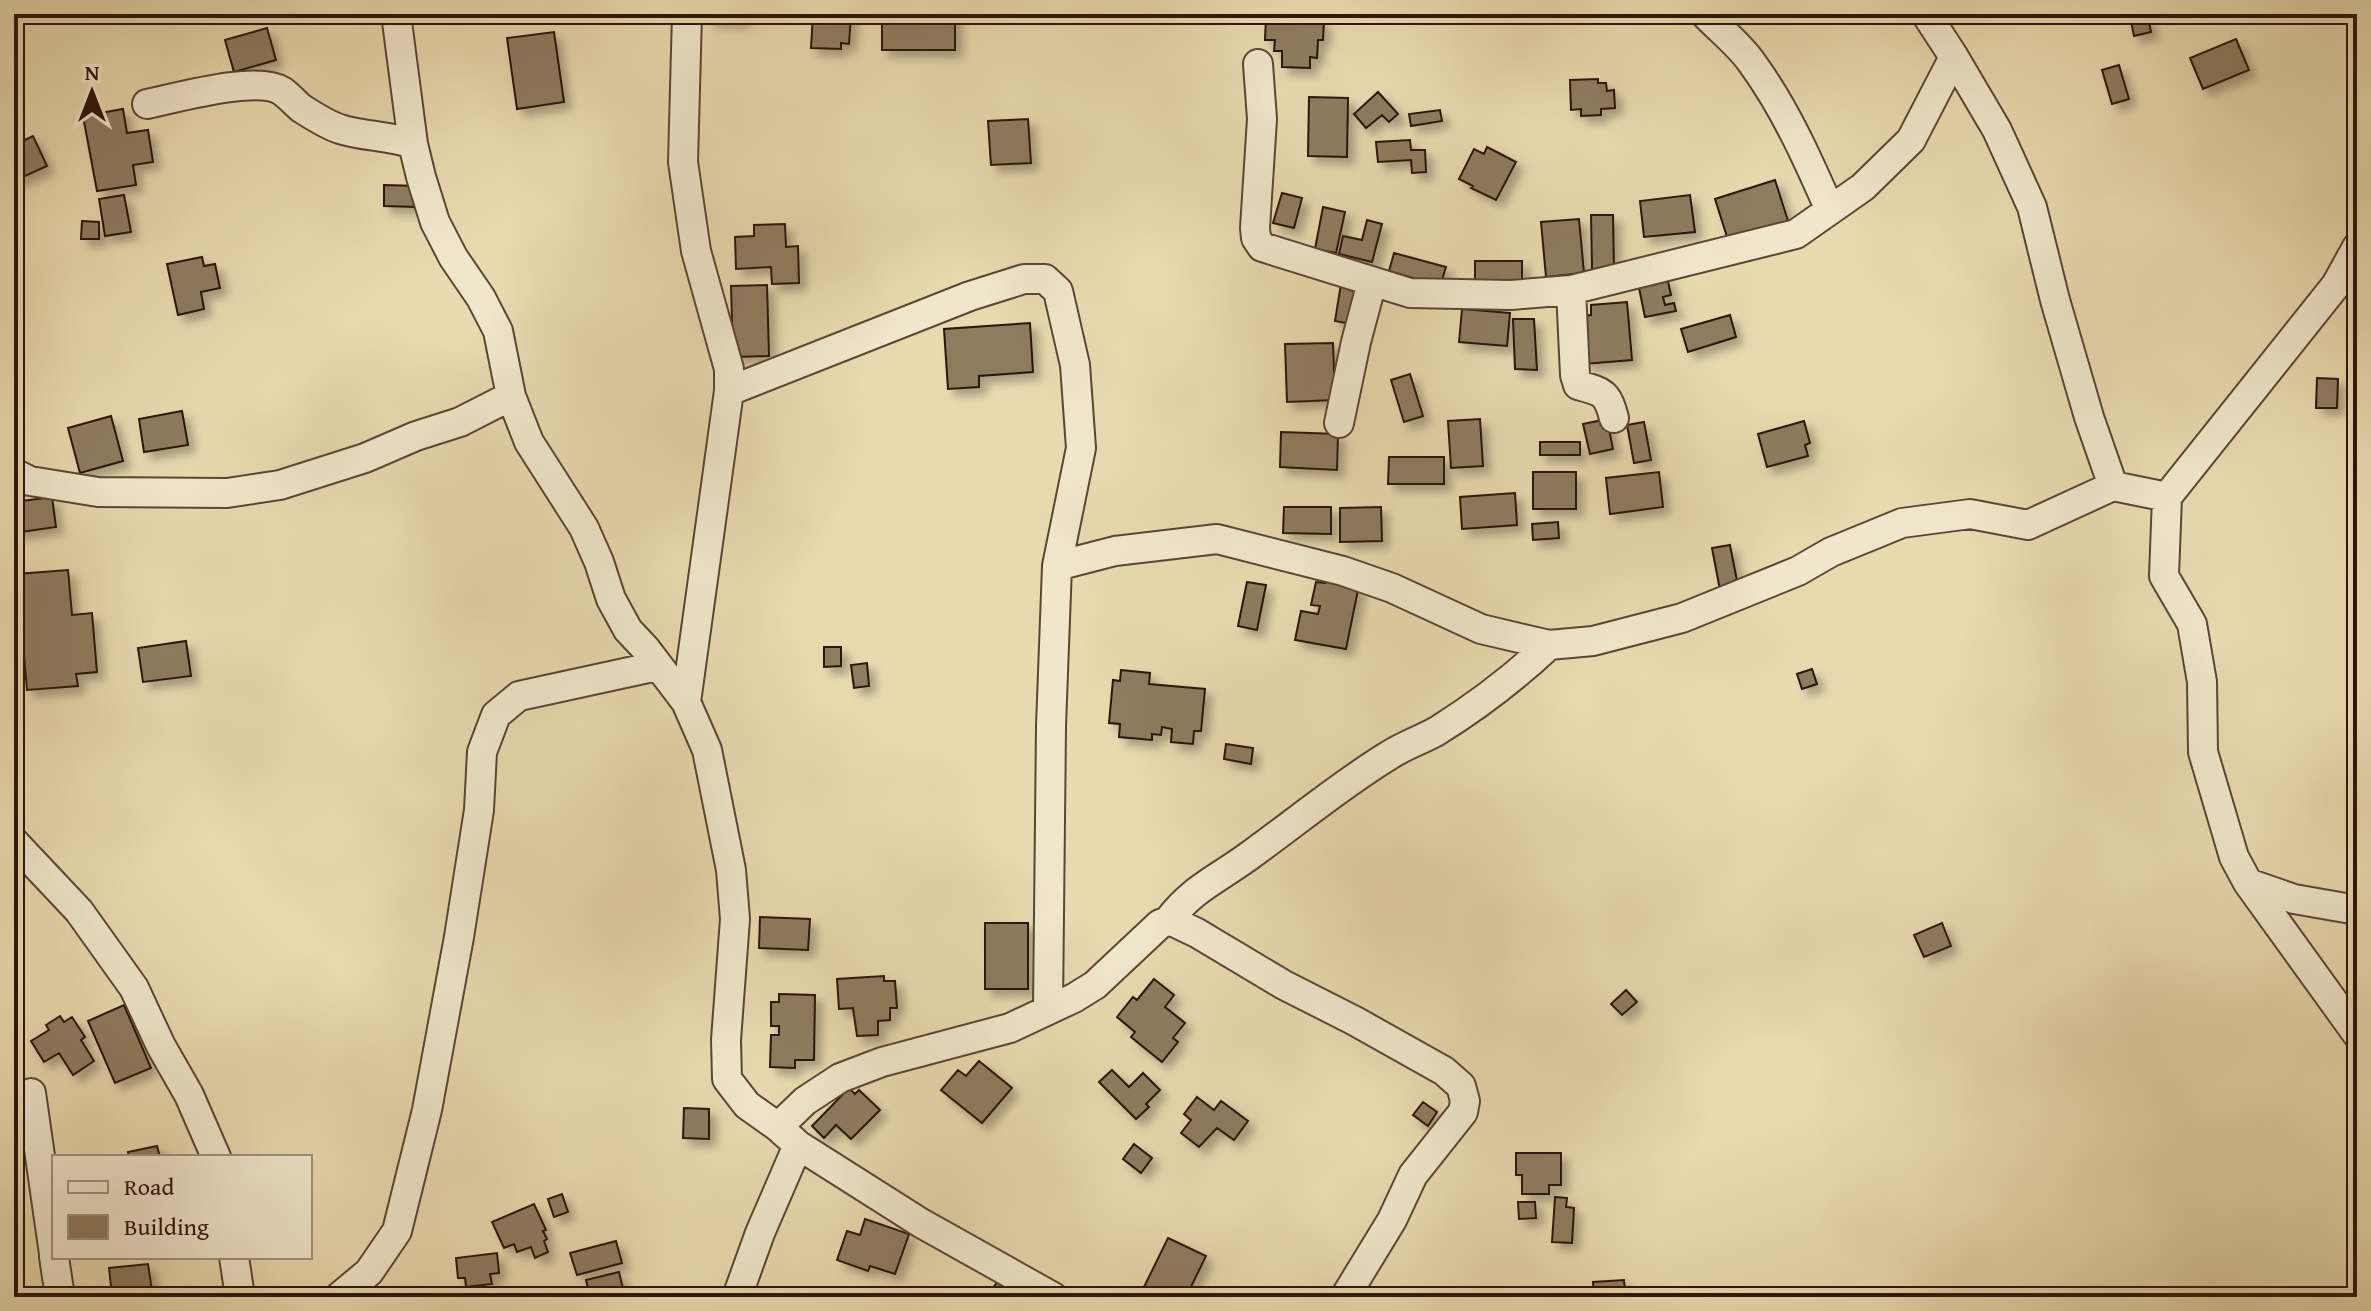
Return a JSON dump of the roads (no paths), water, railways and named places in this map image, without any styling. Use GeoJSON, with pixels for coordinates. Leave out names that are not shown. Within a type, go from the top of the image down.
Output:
{"type":"FeatureCollection","features":[{"type":"Feature","properties":{"kind":"street"},"geometry":{"type":"LineString","coordinates":[[396,14],[413,144],[435,222],[498,331],[511,396],[529,442],[584,528],[611,599],[628,630],[686,702],[707,750],[731,870],[735,919],[726,1040],[727,1079],[747,1105],[788,1136],[921,1223],[1053,1297]]}},
{"type":"Feature","properties":{"kind":"street"},"geometry":{"type":"LineString","coordinates":[[686,702],[729,391],[729,369],[696,251],[683,162],[687,14]]}},
{"type":"Feature","properties":{"kind":"street"},"geometry":{"type":"LineString","coordinates":[[1705,14],[1751,60],[1807,156],[1830,210]]}},
{"type":"Feature","properties":{"kind":"street"},"geometry":{"type":"LineString","coordinates":[[1926,14],[1997,130],[2032,207],[2055,300],[2113,486]]}},
{"type":"Feature","properties":{"kind":"street"},"geometry":{"type":"LineString","coordinates":[[1258,64],[1262,119],[1255,213],[1256,238],[1262,247],[1410,293],[1511,295],[1571,290],[1796,234],[1863,187],[1911,140],[1954,57]]}},
{"type":"Feature","properties":{"kind":"street"},"geometry":{"type":"LineString","coordinates":[[147,104],[207,91],[249,86],[273,88],[338,129],[394,137],[413,144]]}},
{"type":"Feature","properties":{"kind":"street"},"geometry":{"type":"LineString","coordinates":[[2357,247],[2336,285],[2167,497],[2164,576],[2192,624],[2202,682],[2203,752],[2234,857],[2248,883],[2357,1034]]}},
{"type":"Feature","properties":{"kind":"street"},"geometry":{"type":"LineString","coordinates":[[729,391],[970,296],[1024,279],[1045,279],[1058,291],[1075,365],[1081,448],[1057,566],[1051,726],[1048,1008]]}},
{"type":"Feature","properties":{"kind":"street"},"geometry":{"type":"LineString","coordinates":[[1339,423],[1372,282]]}},
{"type":"Feature","properties":{"kind":"street"},"geometry":{"type":"LineString","coordinates":[[1571,290],[1578,385],[1599,391],[1609,398],[1614,418]]}},
{"type":"Feature","properties":{"kind":"street"},"geometry":{"type":"LineString","coordinates":[[14,473],[30,481],[98,492],[227,493],[280,485],[353,462],[460,422],[511,396]]}},
{"type":"Feature","properties":{"kind":"street"},"geometry":{"type":"LineString","coordinates":[[1057,566],[1115,551],[1217,539],[1343,571],[1392,588],[1481,629],[1549,645],[1593,641],[1682,618],[1798,571],[1831,552],[1902,523],[1970,514],[2028,525],[2113,486],[2167,497]]}},
{"type":"Feature","properties":{"kind":"street"},"geometry":{"type":"LineString","coordinates":[[737,1297],[760,1233],[788,1136],[805,1101],[840,1078],[882,1062],[1010,1028],[1074,998],[1095,985],[1136,945],[1168,921],[1195,891],[1389,755],[1433,733],[1470,709],[1510,680],[1549,645]]}},
{"type":"Feature","properties":{"kind":"street"},"geometry":{"type":"LineString","coordinates":[[339,1297],[369,1272],[397,1231],[427,1110],[459,937],[479,810],[482,752],[496,715],[519,696],[657,666]]}},
{"type":"Feature","properties":{"kind":"street"},"geometry":{"type":"LineString","coordinates":[[14,842],[79,911],[134,988],[161,1046],[189,1095],[215,1155]]}},
{"type":"Feature","properties":{"kind":"street"},"geometry":{"type":"LineString","coordinates":[[2248,883],[2294,899],[2357,910]]}},
{"type":"Feature","properties":{"kind":"street"},"geometry":{"type":"LineString","coordinates":[[1168,921],[1197,933],[1284,985],[1423,1059],[1461,1086],[1465,1101],[1463,1112],[1413,1175],[1392,1220],[1345,1297]]}},
{"type":"Feature","properties":{"kind":"street"},"geometry":{"type":"LineString","coordinates":[[31,1093],[52,1241]]}},
{"type":"Feature","properties":{"kind":"street"},"geometry":{"type":"LineString","coordinates":[[55,1259],[60,1297]]}},
{"type":"Feature","properties":{"kind":"street"},"geometry":{"type":"LineString","coordinates":[[234,1259],[240,1297]]}}]}
